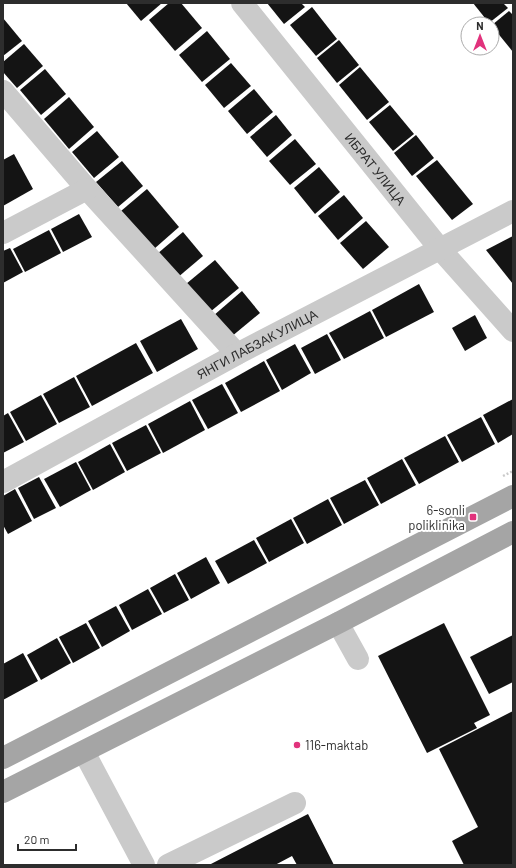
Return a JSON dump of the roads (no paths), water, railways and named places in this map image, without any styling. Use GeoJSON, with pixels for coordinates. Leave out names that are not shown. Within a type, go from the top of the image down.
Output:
{"type":"FeatureCollection","features":[{"type":"Feature","properties":{"kind":"main road"},"geometry":{"type":"LineString","coordinates":[[3,758],[513,496]]}},
{"type":"Feature","properties":{"kind":"main road"},"geometry":{"type":"LineString","coordinates":[[3,792],[338,623],[513,532]]}},
{"type":"Feature","properties":{"kind":"street","name":"ИБРАТ УЛИЦА"},"geometry":{"type":"LineString","coordinates":[[242,3],[440,249],[513,331]]}},
{"type":"Feature","properties":{"kind":"street"},"geometry":{"type":"LineString","coordinates":[[3,91],[87,189],[236,354]]}},
{"type":"Feature","properties":{"kind":"street"},"geometry":{"type":"LineString","coordinates":[[3,233],[87,189]]}},
{"type":"Feature","properties":{"kind":"street","name":"ЯНГИ ЛАБЗАК УЛИЦА"},"geometry":{"type":"LineString","coordinates":[[3,482],[236,354],[513,211]]}},
{"type":"Feature","properties":{"kind":"street"},"geometry":{"type":"LineString","coordinates":[[338,623],[358,659]]}},
{"type":"Feature","properties":{"kind":"street"},"geometry":{"type":"LineString","coordinates":[[84,752],[144,865]]}},
{"type":"Feature","properties":{"kind":"street"},"geometry":{"type":"LineString","coordinates":[[168,865],[295,803]]}},
{"type":"Feature","properties":{"kind":"place","name":"6-sonli poliklinika"},"geometry":{"type":"Point","coordinates":[473,517]}},
{"type":"Feature","properties":{"kind":"place","name":"116-maktab"},"geometry":{"type":"Point","coordinates":[297,745]}}]}
